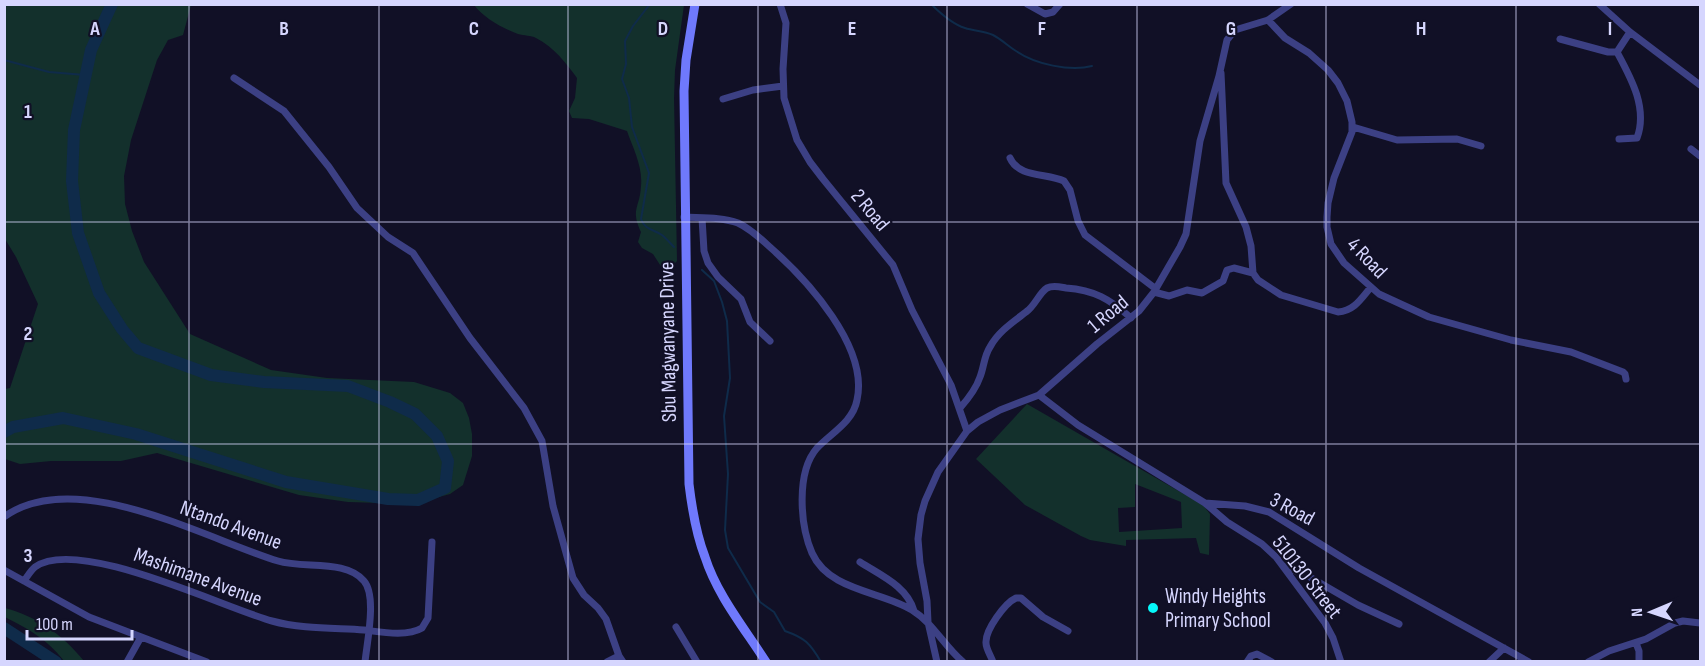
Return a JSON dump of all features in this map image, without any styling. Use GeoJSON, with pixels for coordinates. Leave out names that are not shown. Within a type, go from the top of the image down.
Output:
{"type":"FeatureCollection","features":[{"type":"Feature","properties":{"kind":"main road","name":"Sbu Magwanyane Drive"},"geometry":{"type":"LineString","coordinates":[[695,4],[686,60],[684,91],[688,484],[691,506],[705,558],[766,662]]}},
{"type":"Feature","properties":{"kind":"street","name":"2 Road"},"geometry":{"type":"LineString","coordinates":[[780,4],[786,22],[783,86],[789,116],[804,152],[893,265],[907,300],[944,368],[967,431]]}},
{"type":"Feature","properties":{"kind":"street"},"geometry":{"type":"LineString","coordinates":[[1027,4],[1046,14],[1053,12],[1060,4]]}},
{"type":"Feature","properties":{"kind":"street","name":"1 Road"},"geometry":{"type":"LineString","coordinates":[[937,662],[928,622],[927,594],[918,551],[921,515],[938,472],[967,431],[978,422],[1000,410],[1039,395],[1148,301],[1186,234],[1200,141],[1221,67],[1224,48],[1230,34],[1235,30],[1268,20],[1291,4]]}},
{"type":"Feature","properties":{"kind":"street"},"geometry":{"type":"LineString","coordinates":[[1603,6],[1630,32],[1701,84]]}},
{"type":"Feature","properties":{"kind":"street"},"geometry":{"type":"LineString","coordinates":[[1268,20],[1276,30],[1318,60],[1334,76],[1347,101],[1353,127],[1397,140],[1457,140],[1480,147]]}},
{"type":"Feature","properties":{"kind":"street"},"geometry":{"type":"LineString","coordinates":[[1617,52],[1630,32]]}},
{"type":"Feature","properties":{"kind":"street"},"geometry":{"type":"LineString","coordinates":[[1560,39],[1608,52],[1617,52]]}},
{"type":"Feature","properties":{"kind":"street"},"geometry":{"type":"LineString","coordinates":[[1617,52],[1641,110],[1640,130],[1637,138],[1618,139]]}},
{"type":"Feature","properties":{"kind":"street"},"geometry":{"type":"LineString","coordinates":[[1221,67],[1226,183],[1246,227],[1251,246],[1253,273],[1258,280],[1281,295],[1338,312],[1355,306],[1371,287]]}},
{"type":"Feature","properties":{"kind":"street"},"geometry":{"type":"LineString","coordinates":[[234,78],[284,111],[329,167],[357,208],[388,237],[413,253],[470,338],[524,408],[542,441],[553,506],[573,578],[584,595],[606,619],[621,659],[607,662]]}},
{"type":"Feature","properties":{"kind":"street"},"geometry":{"type":"LineString","coordinates":[[723,99],[753,90],[783,86]]}},
{"type":"Feature","properties":{"kind":"street","name":"4 Road"},"geometry":{"type":"LineString","coordinates":[[1353,127],[1331,190],[1327,227],[1331,244],[1337,254],[1371,287],[1385,297],[1429,317],[1510,340],[1570,352],[1623,372],[1626,379]]}},
{"type":"Feature","properties":{"kind":"street"},"geometry":{"type":"LineString","coordinates":[[1691,149],[1701,156]]}},
{"type":"Feature","properties":{"kind":"street"},"geometry":{"type":"LineString","coordinates":[[1010,158],[1012,164],[1019,169],[1064,182],[1070,190],[1078,221],[1085,235],[1155,290],[1169,296],[1187,290],[1202,293],[1222,281],[1227,270],[1234,268],[1253,273]]}},
{"type":"Feature","properties":{"kind":"street"},"geometry":{"type":"LineString","coordinates":[[684,217],[736,222],[753,232],[803,278],[816,292],[832,316],[855,363],[859,378],[859,391],[853,412],[847,421],[812,455],[805,470],[803,500],[808,543],[817,562],[839,581],[899,603],[914,611],[928,622],[963,662]]}},
{"type":"Feature","properties":{"kind":"street"},"geometry":{"type":"LineString","coordinates":[[702,218],[704,251],[708,263],[718,277],[744,303],[750,322],[770,340]]}},
{"type":"Feature","properties":{"kind":"street"},"geometry":{"type":"LineString","coordinates":[[960,408],[979,380],[988,349],[993,341],[1015,319],[1029,311],[1046,289],[1072,288],[1095,293],[1115,303],[1131,318]]}},
{"type":"Feature","properties":{"kind":"street","name":"3 Road"},"geometry":{"type":"LineString","coordinates":[[1039,395],[1078,425],[1205,503],[1245,506],[1269,512],[1359,568],[1529,662]]}},
{"type":"Feature","properties":{"kind":"street","name":"Ntando Avenue"},"geometry":{"type":"LineString","coordinates":[[4,517],[21,507],[40,502],[81,501],[109,504],[153,514],[280,562],[345,568],[358,575],[368,588],[370,599],[365,662]]}},
{"type":"Feature","properties":{"kind":"street","name":"510130 Street"},"geometry":{"type":"LineString","coordinates":[[1205,503],[1227,522],[1262,544],[1283,566],[1330,631],[1341,662]]}},
{"type":"Feature","properties":{"kind":"street","name":"Mashimane Avenue"},"geometry":{"type":"LineString","coordinates":[[24,581],[35,567],[49,562],[60,560],[101,563],[137,572],[278,622],[368,631],[410,632],[420,630],[425,626],[429,611],[432,542]]}},
{"type":"Feature","properties":{"kind":"street"},"geometry":{"type":"LineString","coordinates":[[860,562],[903,591],[910,599],[914,611]]}},
{"type":"Feature","properties":{"kind":"street"},"geometry":{"type":"LineString","coordinates":[[1283,566],[1308,576],[1358,605],[1399,624]]}},
{"type":"Feature","properties":{"kind":"street"},"geometry":{"type":"LineString","coordinates":[[4,570],[89,618],[203,661]]}},
{"type":"Feature","properties":{"kind":"street"},"geometry":{"type":"LineString","coordinates":[[993,662],[986,640],[998,616],[1012,600],[1021,598],[1043,617],[1068,631]]}},
{"type":"Feature","properties":{"kind":"street"},"geometry":{"type":"LineString","coordinates":[[1588,662],[1609,651],[1653,636],[1675,623],[1701,622]]}},
{"type":"Feature","properties":{"kind":"street"},"geometry":{"type":"LineString","coordinates":[[675,627],[697,662]]}},
{"type":"Feature","properties":{"kind":"street"},"geometry":{"type":"LineString","coordinates":[[127,662],[141,637]]}},
{"type":"Feature","properties":{"kind":"street"},"geometry":{"type":"LineString","coordinates":[[1636,643],[1639,662]]}},
{"type":"Feature","properties":{"kind":"street"},"geometry":{"type":"LineString","coordinates":[[1489,662],[1504,648]]}},
{"type":"Feature","properties":{"kind":"street"},"geometry":{"type":"LineString","coordinates":[[1247,662],[1251,656],[1257,654],[1272,662]]}},
{"type":"Feature","properties":{"kind":"green space"},"geometry":{"type":"Polygon","coordinates":[[[5,4],[191,5],[183,35],[168,40],[157,60],[131,140],[124,176],[125,204],[144,262],[190,334],[271,370],[327,378],[414,382],[450,393],[463,403],[472,434],[472,456],[463,485],[450,494],[414,504],[348,502],[299,495],[157,453],[121,461],[51,461],[20,464],[5,459],[5,389],[10,388],[38,304],[5,239],[5,4]]]}},
{"type":"Feature","properties":{"kind":"green space"},"geometry":{"type":"Polygon","coordinates":[[[474,5],[684,5],[675,70],[677,261],[672,266],[662,268],[653,254],[642,248],[638,242],[641,232],[636,213],[641,179],[637,158],[627,131],[589,119],[572,118],[569,111],[575,98],[577,78],[564,61],[534,37],[518,34],[500,26],[474,5]]]}},
{"type":"Feature","properties":{"kind":"green space"},"geometry":{"type":"Polygon","coordinates":[[[1027,404],[1203,505],[1210,514],[1209,555],[1200,553],[1196,538],[1126,540],[1126,546],[1090,540],[1025,505],[976,459],[1027,404]],[[1135,484],[1135,507],[1118,508],[1119,532],[1182,528],[1181,502],[1135,484]]]}},
{"type":"Feature","properties":{"kind":"green space"},"geometry":{"type":"Polygon","coordinates":[[[5,608],[28,616],[49,628],[84,661],[64,661],[38,636],[5,617],[5,608]]]}},
{"type":"Feature","properties":{"kind":"waterway"},"geometry":{"type":"LineString","coordinates":[[4,432],[13,427],[63,418],[136,434],[286,482],[388,499],[418,500],[445,488],[448,461],[437,436],[415,414],[348,386],[264,382],[211,375],[138,348],[122,329],[99,293],[78,233],[72,181],[74,130],[91,50],[112,4]]}},
{"type":"Feature","properties":{"kind":"waterway"},"geometry":{"type":"LineString","coordinates":[[650,4],[625,41],[626,64],[622,79],[629,98],[632,127],[649,173],[641,219],[647,227],[662,235],[674,247]]}},
{"type":"Feature","properties":{"kind":"waterway"},"geometry":{"type":"LineString","coordinates":[[931,4],[956,24],[993,35],[1033,60],[1053,66],[1074,68],[1092,66]]}},
{"type":"Feature","properties":{"kind":"waterway"},"geometry":{"type":"LineString","coordinates":[[4,60],[49,72],[85,75]]}},
{"type":"Feature","properties":{"kind":"waterway"},"geometry":{"type":"LineString","coordinates":[[702,270],[714,281],[727,321],[730,378],[724,416],[728,474],[725,530],[728,548],[760,602],[774,612],[785,631],[806,642],[821,662]]}},
{"type":"Feature","properties":{"kind":"waterway"},"geometry":{"type":"LineString","coordinates":[[4,628],[56,662]]}},
{"type":"Feature","properties":{"kind":"place","name":"Windy Heights Primary School"},"geometry":{"type":"Point","coordinates":[1153,608]}}]}
